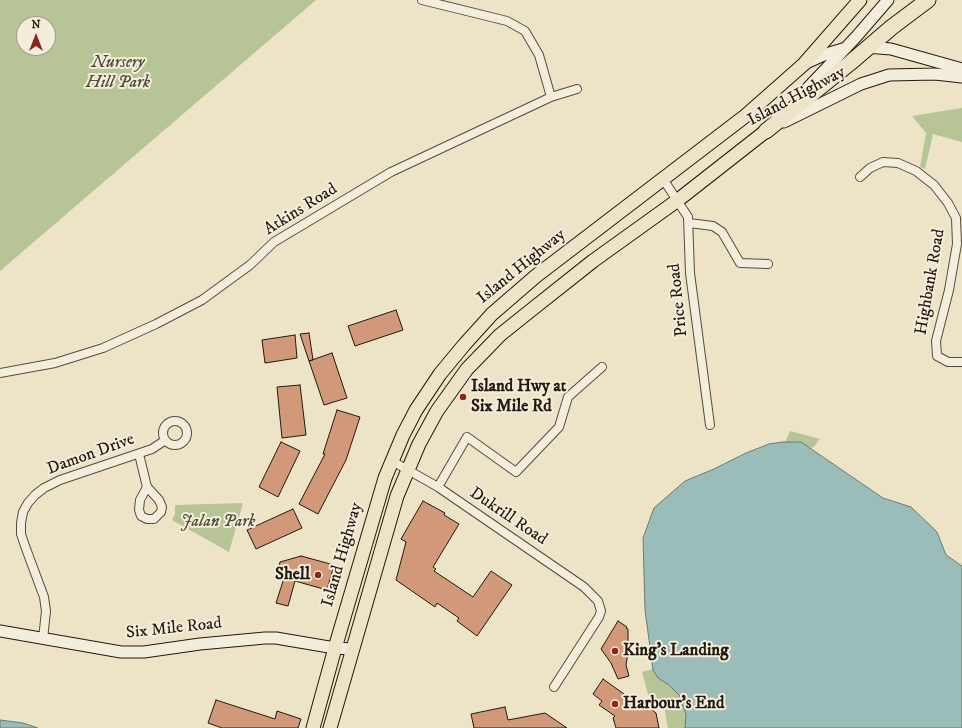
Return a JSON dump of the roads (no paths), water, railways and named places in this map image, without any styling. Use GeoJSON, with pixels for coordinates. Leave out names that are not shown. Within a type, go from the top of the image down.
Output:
{"type":"FeatureCollection","features":[{"type":"Feature","properties":{"kind":"highway"},"geometry":{"type":"LineString","coordinates":[[766,131],[892,27],[928,0]]}},
{"type":"Feature","properties":{"kind":"main road"},"geometry":{"type":"LineString","coordinates":[[804,64],[860,0]]}},
{"type":"Feature","properties":{"kind":"main road"},"geometry":{"type":"LineString","coordinates":[[766,131],[846,48],[888,0]]}},
{"type":"Feature","properties":{"kind":"main road","name":"Island Highway"},"geometry":{"type":"LineString","coordinates":[[313,728],[375,508],[403,435],[426,394],[464,345],[492,314],[536,276],[744,117],[804,64],[826,54],[846,48],[869,47],[891,49],[962,70]]}},
{"type":"Feature","properties":{"kind":"main road","name":"Island Highway"},"geometry":{"type":"LineString","coordinates":[[330,728],[397,496],[408,469],[419,444],[437,411],[467,369],[500,335],[593,261],[678,200],[766,131],[861,84],[877,78],[897,74],[935,74],[962,77]]}},
{"type":"Feature","properties":{"kind":"main road","name":"Six Mile Road"},"geometry":{"type":"LineString","coordinates":[[0,631],[121,652],[144,652],[200,644],[265,638],[276,638],[335,648],[352,649]]}},
{"type":"Feature","properties":{"kind":"street"},"geometry":{"type":"LineString","coordinates":[[422,0],[507,21],[525,31],[539,55],[551,97]]}},
{"type":"Feature","properties":{"kind":"street","name":"Atkins Road"},"geometry":{"type":"LineString","coordinates":[[0,373],[55,363],[103,348],[156,324],[202,300],[250,265],[274,242],[391,172],[551,97],[577,88]]}},
{"type":"Feature","properties":{"kind":"street","name":"Highbank Road"},"geometry":{"type":"LineString","coordinates":[[860,177],[870,168],[883,162],[898,163],[916,171],[934,185],[948,203],[956,218],[957,244],[949,290],[936,341],[937,356],[948,362],[962,362]]}},
{"type":"Feature","properties":{"kind":"street","name":"Price Road"},"geometry":{"type":"LineString","coordinates":[[663,179],[688,217],[690,273],[710,425]]}},
{"type":"Feature","properties":{"kind":"street"},"geometry":{"type":"LineString","coordinates":[[688,223],[712,226],[722,232],[740,262],[768,264]]}},
{"type":"Feature","properties":{"kind":"street"},"geometry":{"type":"LineString","coordinates":[[438,487],[467,437],[516,472],[559,428],[568,397],[602,367]]}},
{"type":"Feature","properties":{"kind":"street","name":"Damon Drive"},"geometry":{"type":"LineString","coordinates":[[43,639],[46,611],[44,597],[21,534],[23,512],[28,503],[44,488],[60,480],[139,454],[152,449],[164,441]]}},
{"type":"Feature","properties":{"kind":"street"},"geometry":{"type":"LineString","coordinates":[[139,454],[147,487]]}},
{"type":"Feature","properties":{"kind":"street","name":"Dukrill Road"},"geometry":{"type":"LineString","coordinates":[[392,461],[438,487],[584,588],[598,601],[601,606],[599,617],[554,687]]}},
{"type":"Feature","properties":{"kind":"water"},"geometry":{"type":"Polygon","coordinates":[[[801,442],[883,498],[911,507],[937,532],[946,555],[962,566],[962,728],[685,728],[686,714],[679,695],[669,685],[658,678],[653,670],[645,610],[643,538],[654,508],[685,481],[746,453],[769,444],[801,442]]]}},
{"type":"Feature","properties":{"kind":"water"},"geometry":{"type":"Polygon","coordinates":[[[0,720],[23,723],[38,728],[0,728],[0,720]]]}},
{"type":"Feature","properties":{"kind":"place","name":"Island Hwy at Six Mile Rd"},"geometry":{"type":"Point","coordinates":[463,397]}},
{"type":"Feature","properties":{"kind":"place","name":"Shell"},"geometry":{"type":"Point","coordinates":[318,575]}},
{"type":"Feature","properties":{"kind":"place","name":"King's Landing"},"geometry":{"type":"Point","coordinates":[615,651]}},
{"type":"Feature","properties":{"kind":"place","name":"Harbour's End"},"geometry":{"type":"Point","coordinates":[615,704]}},
{"type":"Feature","properties":{"kind":"park label","name":"Nursery Hill Park"},"geometry":{"type":"Point","coordinates":[118,73]}},
{"type":"Feature","properties":{"kind":"park label","name":"Jalan Park"},"geometry":{"type":"Point","coordinates":[218,522]}}]}
